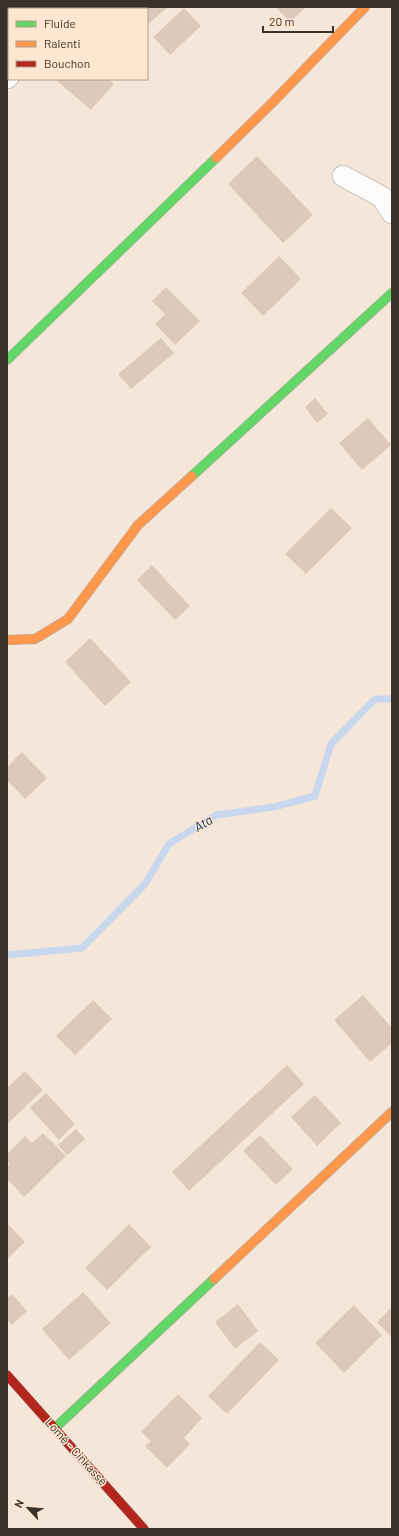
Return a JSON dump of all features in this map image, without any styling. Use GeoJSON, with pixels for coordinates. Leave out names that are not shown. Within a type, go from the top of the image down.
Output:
{"type":"FeatureCollection","features":[{"type":"Feature","properties":{"kind":"main road"},"geometry":{"type":"LineString","coordinates":[[7,360],[273,102],[365,7]]}},
{"type":"Feature","properties":{"kind":"main road"},"geometry":{"type":"LineString","coordinates":[[7,640],[35,639],[68,619],[138,525],[392,293]]}},
{"type":"Feature","properties":{"kind":"main road"},"geometry":{"type":"LineString","coordinates":[[55,1428],[391,1116]]}},
{"type":"Feature","properties":{"kind":"main road","name":"Lomé - Cinkassé"},"geometry":{"type":"LineString","coordinates":[[7,1375],[144,1529]]}},
{"type":"Feature","properties":{"kind":"street"},"geometry":{"type":"LineString","coordinates":[[343,176],[382,197],[392,213]]}},
{"type":"Feature","properties":{"kind":"building"},"geometry":{"type":"Polygon","coordinates":[[[128,7],[168,7],[148,24],[148,8],[128,7]]]}},
{"type":"Feature","properties":{"kind":"building"},"geometry":{"type":"Polygon","coordinates":[[[276,7],[306,7],[290,22],[276,7]]]}},
{"type":"Feature","properties":{"kind":"building"},"geometry":{"type":"Polygon","coordinates":[[[184,8],[201,26],[170,55],[153,37],[184,8]]]}},
{"type":"Feature","properties":{"kind":"building"},"geometry":{"type":"Polygon","coordinates":[[[56,80],[109,80],[114,84],[91,110],[56,80]]]}},
{"type":"Feature","properties":{"kind":"building"},"geometry":{"type":"Polygon","coordinates":[[[257,156],[313,215],[283,243],[228,184],[257,156]]]}},
{"type":"Feature","properties":{"kind":"building"},"geometry":{"type":"Polygon","coordinates":[[[279,256],[301,279],[263,316],[241,293],[279,256]]]}},
{"type":"Feature","properties":{"kind":"building"},"geometry":{"type":"Polygon","coordinates":[[[166,287],[200,321],[175,345],[155,324],[165,314],[152,301],[166,287]]]}},
{"type":"Feature","properties":{"kind":"building"},"geometry":{"type":"Polygon","coordinates":[[[161,338],[174,353],[131,389],[118,374],[161,338]]]}},
{"type":"Feature","properties":{"kind":"building"},"geometry":{"type":"Polygon","coordinates":[[[315,398],[328,414],[317,423],[305,407],[315,398]]]}},
{"type":"Feature","properties":{"kind":"building"},"geometry":{"type":"Polygon","coordinates":[[[368,418],[391,445],[362,470],[339,443],[368,418]]]}},
{"type":"Feature","properties":{"kind":"building"},"geometry":{"type":"Polygon","coordinates":[[[331,508],[352,528],[306,574],[285,554],[331,508]]]}},
{"type":"Feature","properties":{"kind":"building"},"geometry":{"type":"Polygon","coordinates":[[[152,565],[190,606],[175,620],[137,580],[152,565]]]}},
{"type":"Feature","properties":{"kind":"building"},"geometry":{"type":"Polygon","coordinates":[[[90,638],[131,682],[105,706],[65,662],[90,638]]]}},
{"type":"Feature","properties":{"kind":"building"},"geometry":{"type":"Polygon","coordinates":[[[22,752],[47,778],[25,799],[7,780],[7,767],[22,752]]]}},
{"type":"Feature","properties":{"kind":"building"},"geometry":{"type":"Polygon","coordinates":[[[363,995],[392,1028],[392,1043],[370,1062],[334,1020],[363,995]]]}},
{"type":"Feature","properties":{"kind":"building"},"geometry":{"type":"Polygon","coordinates":[[[93,1000],[112,1019],[75,1055],[56,1036],[93,1000]]]}},
{"type":"Feature","properties":{"kind":"building"},"geometry":{"type":"Polygon","coordinates":[[[287,1065],[304,1084],[189,1191],[172,1172],[287,1065]]]}},
{"type":"Feature","properties":{"kind":"building"},"geometry":{"type":"Polygon","coordinates":[[[25,1071],[43,1090],[7,1124],[7,1088],[25,1071]]]}},
{"type":"Feature","properties":{"kind":"building"},"geometry":{"type":"Polygon","coordinates":[[[46,1093],[75,1124],[59,1140],[30,1108],[46,1093]]]}},
{"type":"Feature","properties":{"kind":"building"},"geometry":{"type":"Polygon","coordinates":[[[315,1095],[341,1123],[317,1146],[291,1117],[315,1095]]]}},
{"type":"Feature","properties":{"kind":"building"},"geometry":{"type":"Polygon","coordinates":[[[76,1129],[85,1139],[67,1155],[58,1145],[76,1129]]]}},
{"type":"Feature","properties":{"kind":"building"},"geometry":{"type":"Polygon","coordinates":[[[43,1133],[66,1156],[24,1197],[7,1179],[7,1167],[10,1164],[7,1161],[7,1154],[25,1136],[32,1143],[43,1133]]]}},
{"type":"Feature","properties":{"kind":"building"},"geometry":{"type":"Polygon","coordinates":[[[260,1135],[293,1169],[276,1185],[243,1151],[260,1135]]]}},
{"type":"Feature","properties":{"kind":"building"},"geometry":{"type":"Polygon","coordinates":[[[7,1223],[25,1242],[7,1259],[7,1223]]]}},
{"type":"Feature","properties":{"kind":"building"},"geometry":{"type":"Polygon","coordinates":[[[129,1224],[151,1247],[107,1290],[85,1268],[129,1224]]]}},
{"type":"Feature","properties":{"kind":"building"},"geometry":{"type":"Polygon","coordinates":[[[83,1292],[111,1323],[69,1360],[42,1329],[83,1292]]]}},
{"type":"Feature","properties":{"kind":"building"},"geometry":{"type":"Polygon","coordinates":[[[12,1294],[27,1311],[12,1325],[7,1320],[7,1298],[12,1294]]]}},
{"type":"Feature","properties":{"kind":"building"},"geometry":{"type":"Polygon","coordinates":[[[238,1304],[258,1331],[235,1349],[215,1322],[238,1304]]]}},
{"type":"Feature","properties":{"kind":"building"},"geometry":{"type":"Polygon","coordinates":[[[354,1305],[382,1335],[344,1373],[315,1343],[354,1305]]]}},
{"type":"Feature","properties":{"kind":"building"},"geometry":{"type":"Polygon","coordinates":[[[392,1307],[392,1338],[377,1322],[392,1307]]]}},
{"type":"Feature","properties":{"kind":"building"},"geometry":{"type":"Polygon","coordinates":[[[260,1342],[279,1360],[227,1414],[208,1396],[260,1342]]]}},
{"type":"Feature","properties":{"kind":"building"},"geometry":{"type":"Polygon","coordinates":[[[178,1394],[202,1418],[184,1438],[190,1444],[167,1468],[145,1446],[151,1441],[141,1432],[178,1394]]]}},
{"type":"Feature","properties":{"kind":"waterway","name":"Ata"},"geometry":{"type":"LineString","coordinates":[[7,955],[82,948],[145,884],[169,844],[216,815],[274,807],[315,796],[331,744],[375,699],[392,699]]}},
{"type":"Feature","properties":{"kind":"traffic: fast"},"geometry":{"type":"LineString","coordinates":[[7,360],[216,158]]}},
{"type":"Feature","properties":{"kind":"traffic: fast"},"geometry":{"type":"LineString","coordinates":[[192,476],[392,293]]}},
{"type":"Feature","properties":{"kind":"traffic: fast"},"geometry":{"type":"LineString","coordinates":[[55,1428],[214,1279]]}},
{"type":"Feature","properties":{"kind":"traffic: slow"},"geometry":{"type":"LineString","coordinates":[[216,158],[273,102],[365,7]]}},
{"type":"Feature","properties":{"kind":"traffic: slow"},"geometry":{"type":"LineString","coordinates":[[7,640],[35,639],[68,619],[138,525],[192,476]]}},
{"type":"Feature","properties":{"kind":"traffic: slow"},"geometry":{"type":"LineString","coordinates":[[214,1279],[392,1112]]}},
{"type":"Feature","properties":{"kind":"traffic: jam"},"geometry":{"type":"LineString","coordinates":[[7,1375],[144,1529]]}}]}
